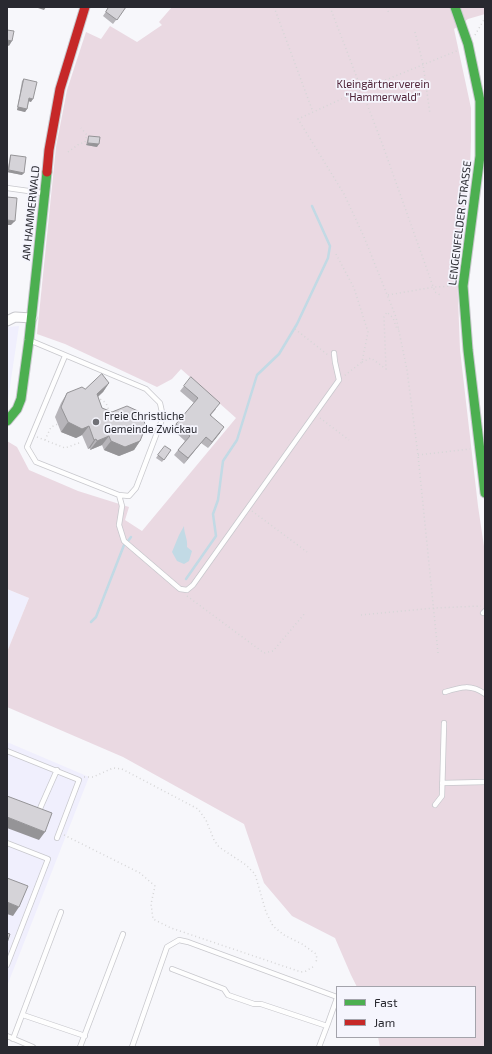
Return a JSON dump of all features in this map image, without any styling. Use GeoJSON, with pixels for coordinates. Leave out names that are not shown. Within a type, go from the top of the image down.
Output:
{"type":"FeatureCollection","features":[{"type":"Feature","properties":{"kind":"main road","name":"AM HAMMERWALD"},"geometry":{"type":"LineString","coordinates":[[7,421],[17,409],[21,399],[32,318],[49,150],[60,89],[85,7]]}},
{"type":"Feature","properties":{"kind":"main road","name":"LENGENFELDER STRASSE"},"geometry":{"type":"LineString","coordinates":[[455,7],[468,44],[482,100],[480,156],[463,286],[468,350],[485,493]]}},
{"type":"Feature","properties":{"kind":"street"},"geometry":{"type":"LineString","coordinates":[[7,321],[14,317],[32,318]]}},
{"type":"Feature","properties":{"kind":"lane"},"geometry":{"type":"LineString","coordinates":[[7,188],[45,194]]}},
{"type":"Feature","properties":{"kind":"lane"},"geometry":{"type":"LineString","coordinates":[[29,340],[146,389],[160,403],[163,418],[136,488],[129,496],[119,495],[36,462],[27,446],[65,356]]}},
{"type":"Feature","properties":{"kind":"lane"},"geometry":{"type":"LineString","coordinates":[[119,495],[122,506],[119,525],[124,541],[180,589],[187,590],[193,585],[339,380],[334,353]]}},
{"type":"Feature","properties":{"kind":"lane"},"geometry":{"type":"LineString","coordinates":[[445,692],[462,686],[478,689],[485,694]]}},
{"type":"Feature","properties":{"kind":"lane"},"geometry":{"type":"LineString","coordinates":[[435,805],[442,796],[444,723]]}},
{"type":"Feature","properties":{"kind":"lane"},"geometry":{"type":"LineString","coordinates":[[7,751],[79,780],[56,838]]}},
{"type":"Feature","properties":{"kind":"lane"},"geometry":{"type":"LineString","coordinates":[[38,813],[57,770]]}},
{"type":"Feature","properties":{"kind":"lane"},"geometry":{"type":"LineString","coordinates":[[442,783],[485,782]]}},
{"type":"Feature","properties":{"kind":"lane"},"geometry":{"type":"LineString","coordinates":[[7,843],[48,859],[7,965]]}},
{"type":"Feature","properties":{"kind":"lane"},"geometry":{"type":"LineString","coordinates":[[13,1039],[61,912]]}},
{"type":"Feature","properties":{"kind":"lane"},"geometry":{"type":"LineString","coordinates":[[80,1047],[124,934]]}},
{"type":"Feature","properties":{"kind":"lane"},"geometry":{"type":"LineString","coordinates":[[132,1047],[167,948],[179,940],[336,997]]}},
{"type":"Feature","properties":{"kind":"lane"},"geometry":{"type":"LineString","coordinates":[[172,969],[224,990],[228,995],[254,1004],[262,1004],[327,1026]]}},
{"type":"Feature","properties":{"kind":"lane"},"geometry":{"type":"LineString","coordinates":[[319,1047],[336,1000]]}},
{"type":"Feature","properties":{"kind":"lane"},"geometry":{"type":"LineString","coordinates":[[22,1015],[85,1036]]}},
{"type":"Feature","properties":{"kind":"lane"},"geometry":{"type":"LineString","coordinates":[[7,1036],[33,1047]]}},
{"type":"Feature","properties":{"kind":"path"},"geometry":{"type":"LineString","coordinates":[[274,7],[313,112]]}},
{"type":"Feature","properties":{"kind":"path"},"geometry":{"type":"LineString","coordinates":[[330,7],[383,146],[435,292],[440,295]]}},
{"type":"Feature","properties":{"kind":"path"},"geometry":{"type":"LineString","coordinates":[[387,7],[389,14]]}},
{"type":"Feature","properties":{"kind":"path"},"geometry":{"type":"LineString","coordinates":[[438,654],[418,455],[407,370],[396,317],[364,237],[344,194],[298,119],[361,90],[459,50],[468,44],[485,18]]}},
{"type":"Feature","properties":{"kind":"path"},"geometry":{"type":"LineString","coordinates":[[415,32],[430,114]]}},
{"type":"Feature","properties":{"kind":"path"},"geometry":{"type":"LineString","coordinates":[[68,152],[79,144],[85,142],[87,135],[81,128]]}},
{"type":"Feature","properties":{"kind":"path"},"geometry":{"type":"LineString","coordinates":[[336,254],[354,288],[368,332],[362,362]]}},
{"type":"Feature","properties":{"kind":"path"},"geometry":{"type":"LineString","coordinates":[[388,295],[434,287],[452,286]]}},
{"type":"Feature","properties":{"kind":"path"},"geometry":{"type":"LineString","coordinates":[[339,380],[362,362],[371,358],[386,369],[384,318],[386,312],[393,318],[397,329],[399,329]]}},
{"type":"Feature","properties":{"kind":"path"},"geometry":{"type":"LineString","coordinates":[[295,329],[335,362]]}},
{"type":"Feature","properties":{"kind":"path"},"geometry":{"type":"LineString","coordinates":[[97,397],[106,403],[112,418]]}},
{"type":"Feature","properties":{"kind":"path"},"geometry":{"type":"LineString","coordinates":[[315,414],[349,440]]}},
{"type":"Feature","properties":{"kind":"path"},"geometry":{"type":"LineString","coordinates":[[45,440],[51,428],[58,424]]}},
{"type":"Feature","properties":{"kind":"path"},"geometry":{"type":"LineString","coordinates":[[32,435],[65,448],[79,444]]}},
{"type":"Feature","properties":{"kind":"path"},"geometry":{"type":"LineString","coordinates":[[418,455],[480,449]]}},
{"type":"Feature","properties":{"kind":"path"},"geometry":{"type":"LineString","coordinates":[[247,508],[307,552]]}},
{"type":"Feature","properties":{"kind":"path"},"geometry":{"type":"LineString","coordinates":[[180,589],[191,600],[264,653],[274,651],[306,612]]}},
{"type":"Feature","properties":{"kind":"path"},"geometry":{"type":"LineString","coordinates":[[361,616],[434,608],[485,606]]}},
{"type":"Feature","properties":{"kind":"path"},"geometry":{"type":"LineString","coordinates":[[79,780],[83,777],[93,777],[112,768],[122,769],[198,809],[206,820],[214,840],[220,847],[246,865],[255,874],[266,912],[273,926],[284,935],[302,944],[316,954],[317,959],[315,964]]}},
{"type":"Feature","properties":{"kind":"path"},"geometry":{"type":"LineString","coordinates":[[59,832],[140,873],[155,886],[151,904],[153,919],[171,928],[301,972],[313,967]]}},
{"type":"Feature","properties":{"kind":"shaded area"},"geometry":{"type":"Polygon","coordinates":[[[19,326],[7,406],[7,327],[19,326]]]}},
{"type":"Feature","properties":{"kind":"shaded area"},"geometry":{"type":"Polygon","coordinates":[[[7,589],[29,598],[7,652],[7,589]]]}},
{"type":"Feature","properties":{"kind":"shaded area"},"geometry":{"type":"Polygon","coordinates":[[[7,742],[89,777],[7,986],[7,742]]]}},
{"type":"Feature","properties":{"kind":"green space","name":"Kleingärtnerverein \"Hammerwald\""},"geometry":{"type":"Polygon","coordinates":[[[172,7],[485,7],[485,14],[468,19],[454,29],[471,108],[470,172],[457,272],[460,350],[478,506],[485,553],[485,1047],[380,1047],[378,1038],[476,1038],[476,986],[356,986],[335,938],[292,916],[264,883],[244,824],[123,757],[7,707],[7,652],[29,598],[7,589],[7,441],[17,447],[29,470],[78,491],[129,507],[125,520],[142,531],[236,418],[181,369],[172,379],[157,387],[65,344],[37,334],[56,147],[67,90],[86,32],[101,39],[110,26],[137,42],[162,25],[159,22],[172,7]]]}},
{"type":"Feature","properties":{"kind":"water"},"geometry":{"type":"Polygon","coordinates":[[[184,526],[187,547],[192,551],[189,561],[184,564],[177,561],[172,552],[184,526]]]}},
{"type":"Feature","properties":{"kind":"building"},"geometry":{"type":"Polygon","coordinates":[[[109,7],[126,7],[117,20],[106,12],[109,7]]]}},
{"type":"Feature","properties":{"kind":"building"},"geometry":{"type":"Polygon","coordinates":[[[7,30],[14,31],[12,41],[7,40],[7,30]]]}},
{"type":"Feature","properties":{"kind":"building"},"geometry":{"type":"Polygon","coordinates":[[[24,79],[37,82],[33,99],[29,98],[27,109],[18,107],[24,79]]]}},
{"type":"Feature","properties":{"kind":"building"},"geometry":{"type":"Polygon","coordinates":[[[89,136],[100,137],[99,144],[88,143],[89,136]]]}},
{"type":"Feature","properties":{"kind":"building"},"geometry":{"type":"Polygon","coordinates":[[[11,155],[26,157],[24,173],[9,170],[11,155]]]}},
{"type":"Feature","properties":{"kind":"building"},"geometry":{"type":"Polygon","coordinates":[[[7,197],[17,198],[15,221],[7,220],[7,197]]]}},
{"type":"Feature","properties":{"kind":"building","name":"Freie Christliche Gemeinde Zwickau"},"geometry":{"type":"Polygon","coordinates":[[[102,374],[109,383],[97,394],[102,408],[112,412],[127,406],[140,412],[146,426],[140,441],[125,447],[111,441],[109,436],[97,441],[96,439],[94,440],[89,426],[82,429],[68,422],[61,407],[67,393],[82,387],[85,389],[102,374]]]}},
{"type":"Feature","properties":{"kind":"building"},"geometry":{"type":"Polygon","coordinates":[[[191,377],[220,403],[210,415],[224,427],[212,442],[206,437],[188,458],[178,450],[190,436],[176,424],[198,398],[184,386],[191,377]]]}},
{"type":"Feature","properties":{"kind":"building"},"geometry":{"type":"Polygon","coordinates":[[[165,446],[171,450],[164,460],[158,455],[165,446]]]}},
{"type":"Feature","properties":{"kind":"building"},"geometry":{"type":"Polygon","coordinates":[[[7,796],[52,813],[45,832],[7,817],[7,796]]]}},
{"type":"Feature","properties":{"kind":"building"},"geometry":{"type":"Polygon","coordinates":[[[7,878],[28,886],[19,907],[7,902],[7,878]]]}},
{"type":"Feature","properties":{"kind":"building"},"geometry":{"type":"Polygon","coordinates":[[[7,933],[10,934],[7,943],[7,933]]]}},
{"type":"Feature","properties":{"kind":"waterway"},"geometry":{"type":"LineString","coordinates":[[186,579],[216,536],[213,514],[218,500],[223,461],[237,440],[257,375],[279,354],[297,324],[328,258],[330,246],[312,206]]}},
{"type":"Feature","properties":{"kind":"waterway"},"geometry":{"type":"LineString","coordinates":[[128,541],[131,537]]}},
{"type":"Feature","properties":{"kind":"waterway"},"geometry":{"type":"LineString","coordinates":[[91,622],[96,617],[124,545]]}},
{"type":"Feature","properties":{"kind":"traffic: fast"},"geometry":{"type":"LineString","coordinates":[[455,7],[468,44],[480,101],[480,156],[463,286],[468,350],[485,493]]}},
{"type":"Feature","properties":{"kind":"traffic: fast"},"geometry":{"type":"LineString","coordinates":[[7,421],[17,409],[21,399],[29,340],[47,172]]}},
{"type":"Feature","properties":{"kind":"traffic: jam"},"geometry":{"type":"LineString","coordinates":[[47,172],[49,150],[60,89],[85,7]]}},
{"type":"Feature","properties":{"kind":"place","name":"Freie Christliche Gemeinde Zwickau"},"geometry":{"type":"Point","coordinates":[96,422]}}]}
